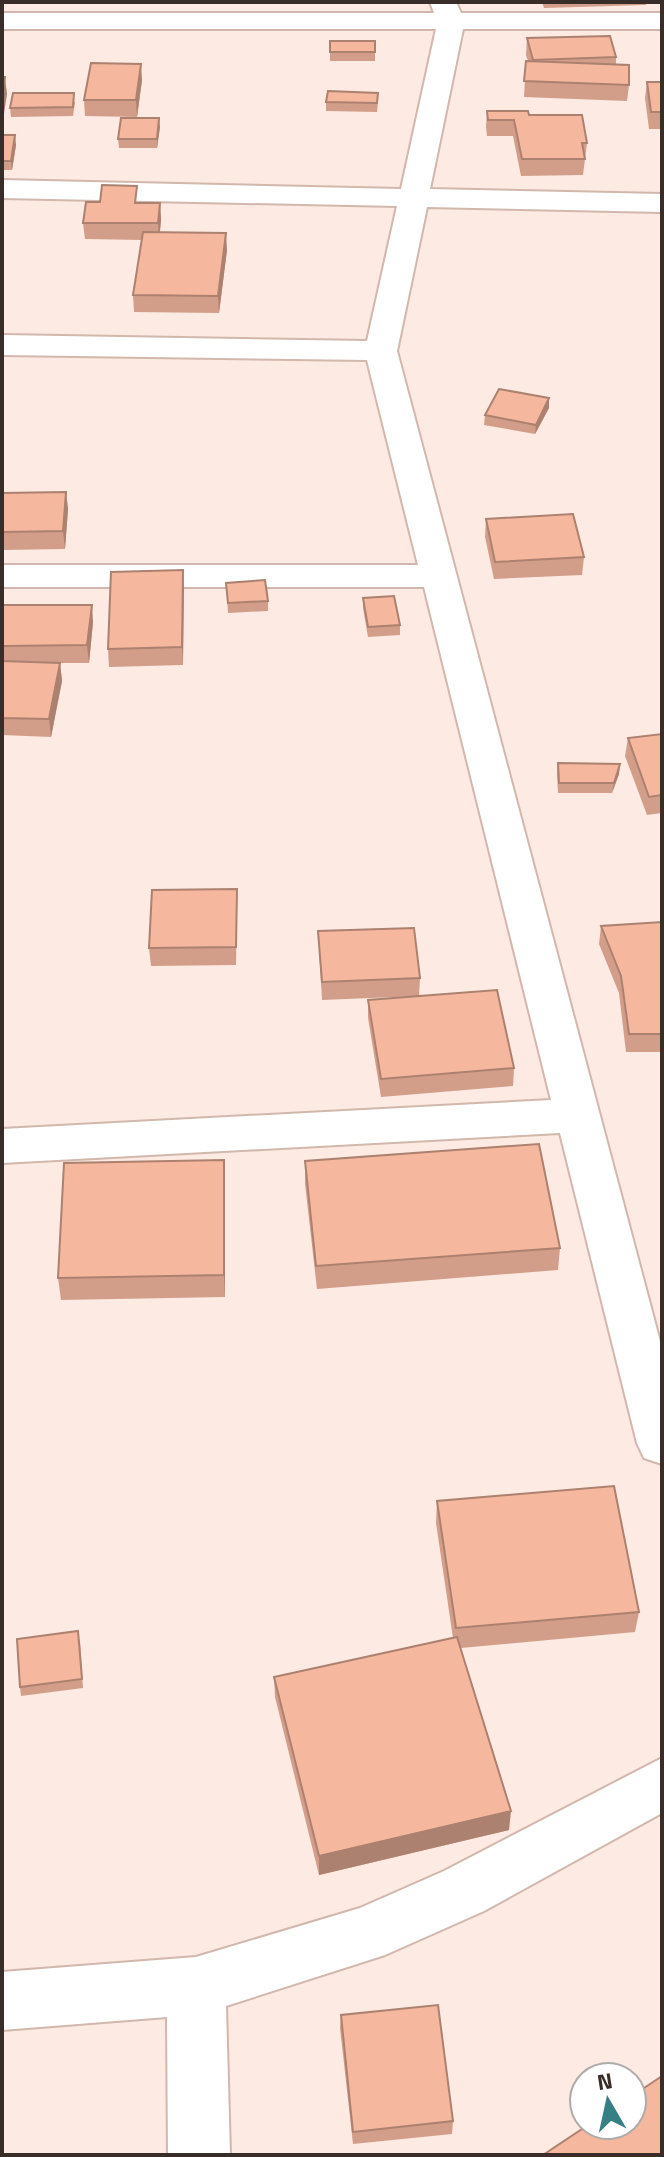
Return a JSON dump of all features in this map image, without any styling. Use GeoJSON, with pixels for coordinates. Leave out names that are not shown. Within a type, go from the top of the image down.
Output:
{"type":"FeatureCollection","features":[{"type":"Feature","properties":{"kind":"street"},"geometry":{"type":"LineString","coordinates":[[2,21],[151,12],[447,12],[662,21]]}},
{"type":"Feature","properties":{"kind":"street"},"geometry":{"type":"LineString","coordinates":[[447,12],[414,198],[381,351],[662,1443]]}},
{"type":"Feature","properties":{"kind":"street"},"geometry":{"type":"LineString","coordinates":[[2,189],[662,203]]}},
{"type":"Feature","properties":{"kind":"street"},"geometry":{"type":"LineString","coordinates":[[2,345],[381,351]]}},
{"type":"Feature","properties":{"kind":"street"},"geometry":{"type":"LineString","coordinates":[[2,576],[439,576]]}},
{"type":"Feature","properties":{"kind":"street"},"geometry":{"type":"LineString","coordinates":[[2,1146],[578,1115]]}},
{"type":"Feature","properties":{"kind":"street"},"geometry":{"type":"LineString","coordinates":[[2,2001],[196,1986],[365,1935],[464,1891],[662,1784]]}},
{"type":"Feature","properties":{"kind":"street"},"geometry":{"type":"LineString","coordinates":[[196,1986],[199,2155]]}},
{"type":"Feature","properties":{"kind":"building"},"geometry":{"type":"Polygon","coordinates":[[[610,36],[616,57],[533,60],[527,38],[610,36]]]}},
{"type":"Feature","properties":{"kind":"building"},"geometry":{"type":"Polygon","coordinates":[[[330,41],[375,41],[375,52],[330,52],[330,41]]]}},
{"type":"Feature","properties":{"kind":"building"},"geometry":{"type":"Polygon","coordinates":[[[526,61],[629,65],[629,85],[524,81],[526,61]]]}},
{"type":"Feature","properties":{"kind":"building"},"geometry":{"type":"Polygon","coordinates":[[[91,63],[141,64],[136,100],[84,100],[91,63]]]}},
{"type":"Feature","properties":{"kind":"building"},"geometry":{"type":"Polygon","coordinates":[[[647,82],[662,82],[662,112],[651,112],[647,82]]]}},
{"type":"Feature","properties":{"kind":"building"},"geometry":{"type":"Polygon","coordinates":[[[328,91],[378,93],[377,103],[326,102],[328,91]]]}},
{"type":"Feature","properties":{"kind":"building"},"geometry":{"type":"Polygon","coordinates":[[[13,93],[74,93],[73,107],[10,108],[13,93]]]}},
{"type":"Feature","properties":{"kind":"building"},"geometry":{"type":"Polygon","coordinates":[[[487,111],[582,115],[587,143],[582,143],[585,159],[522,159],[514,120],[488,120],[487,111]]]}},
{"type":"Feature","properties":{"kind":"building"},"geometry":{"type":"Polygon","coordinates":[[[121,118],[159,118],[157,139],[118,139],[121,118]]]}},
{"type":"Feature","properties":{"kind":"building"},"geometry":{"type":"Polygon","coordinates":[[[2,135],[15,135],[11,161],[2,161],[2,135]]]}},
{"type":"Feature","properties":{"kind":"building"},"geometry":{"type":"Polygon","coordinates":[[[102,185],[137,186],[135,203],[160,203],[158,223],[83,223],[86,202],[100,202],[102,185]]]}},
{"type":"Feature","properties":{"kind":"building"},"geometry":{"type":"Polygon","coordinates":[[[143,232],[226,233],[218,296],[133,295],[143,232]]]}},
{"type":"Feature","properties":{"kind":"building"},"geometry":{"type":"Polygon","coordinates":[[[499,389],[549,398],[536,425],[485,415],[499,389]]]}},
{"type":"Feature","properties":{"kind":"building"},"geometry":{"type":"Polygon","coordinates":[[[66,492],[63,531],[2,532],[2,493],[66,492]]]}},
{"type":"Feature","properties":{"kind":"building"},"geometry":{"type":"Polygon","coordinates":[[[573,514],[584,557],[495,562],[486,519],[573,514]]]}},
{"type":"Feature","properties":{"kind":"building"},"geometry":{"type":"Polygon","coordinates":[[[183,570],[182,647],[108,649],[111,572],[183,570]]]}},
{"type":"Feature","properties":{"kind":"building"},"geometry":{"type":"Polygon","coordinates":[[[265,580],[268,601],[228,603],[226,583],[265,580]]]}},
{"type":"Feature","properties":{"kind":"building"},"geometry":{"type":"Polygon","coordinates":[[[394,596],[400,625],[368,627],[363,598],[394,596]]]}},
{"type":"Feature","properties":{"kind":"building"},"geometry":{"type":"Polygon","coordinates":[[[2,605],[92,605],[87,645],[2,646],[2,605]]]}},
{"type":"Feature","properties":{"kind":"building"},"geometry":{"type":"Polygon","coordinates":[[[2,661],[60,663],[49,719],[2,718],[2,661]]]}},
{"type":"Feature","properties":{"kind":"building"},"geometry":{"type":"Polygon","coordinates":[[[662,734],[662,795],[649,797],[628,738],[662,734]]]}},
{"type":"Feature","properties":{"kind":"building"},"geometry":{"type":"Polygon","coordinates":[[[558,763],[620,764],[614,783],[559,783],[558,763]]]}},
{"type":"Feature","properties":{"kind":"building"},"geometry":{"type":"Polygon","coordinates":[[[237,889],[236,947],[149,948],[152,890],[237,889]]]}},
{"type":"Feature","properties":{"kind":"building"},"geometry":{"type":"Polygon","coordinates":[[[662,922],[662,1034],[629,1034],[621,976],[601,926],[662,922]]]}},
{"type":"Feature","properties":{"kind":"building"},"geometry":{"type":"Polygon","coordinates":[[[414,928],[420,978],[322,982],[318,931],[414,928]]]}},
{"type":"Feature","properties":{"kind":"building"},"geometry":{"type":"Polygon","coordinates":[[[497,990],[514,1068],[381,1079],[368,1000],[497,990]]]}},
{"type":"Feature","properties":{"kind":"building"},"geometry":{"type":"Polygon","coordinates":[[[539,1144],[560,1248],[316,1266],[305,1161],[539,1144]]]}},
{"type":"Feature","properties":{"kind":"building"},"geometry":{"type":"Polygon","coordinates":[[[224,1160],[224,1275],[58,1278],[64,1163],[224,1160]]]}},
{"type":"Feature","properties":{"kind":"building"},"geometry":{"type":"Polygon","coordinates":[[[614,1486],[639,1612],[456,1628],[437,1501],[614,1486]]]}},
{"type":"Feature","properties":{"kind":"building"},"geometry":{"type":"Polygon","coordinates":[[[78,1631],[82,1679],[20,1687],[17,1639],[78,1631]]]}},
{"type":"Feature","properties":{"kind":"building"},"geometry":{"type":"Polygon","coordinates":[[[457,1637],[511,1811],[319,1856],[274,1677],[457,1637]]]}},
{"type":"Feature","properties":{"kind":"building"},"geometry":{"type":"Polygon","coordinates":[[[438,2005],[453,2121],[353,2132],[341,2015],[438,2005]]]}},
{"type":"Feature","properties":{"kind":"building"},"geometry":{"type":"Polygon","coordinates":[[[662,2076],[662,2155],[543,2155],[568,2138],[568,2141],[648,2141],[648,2085],[662,2076]]]}}]}
